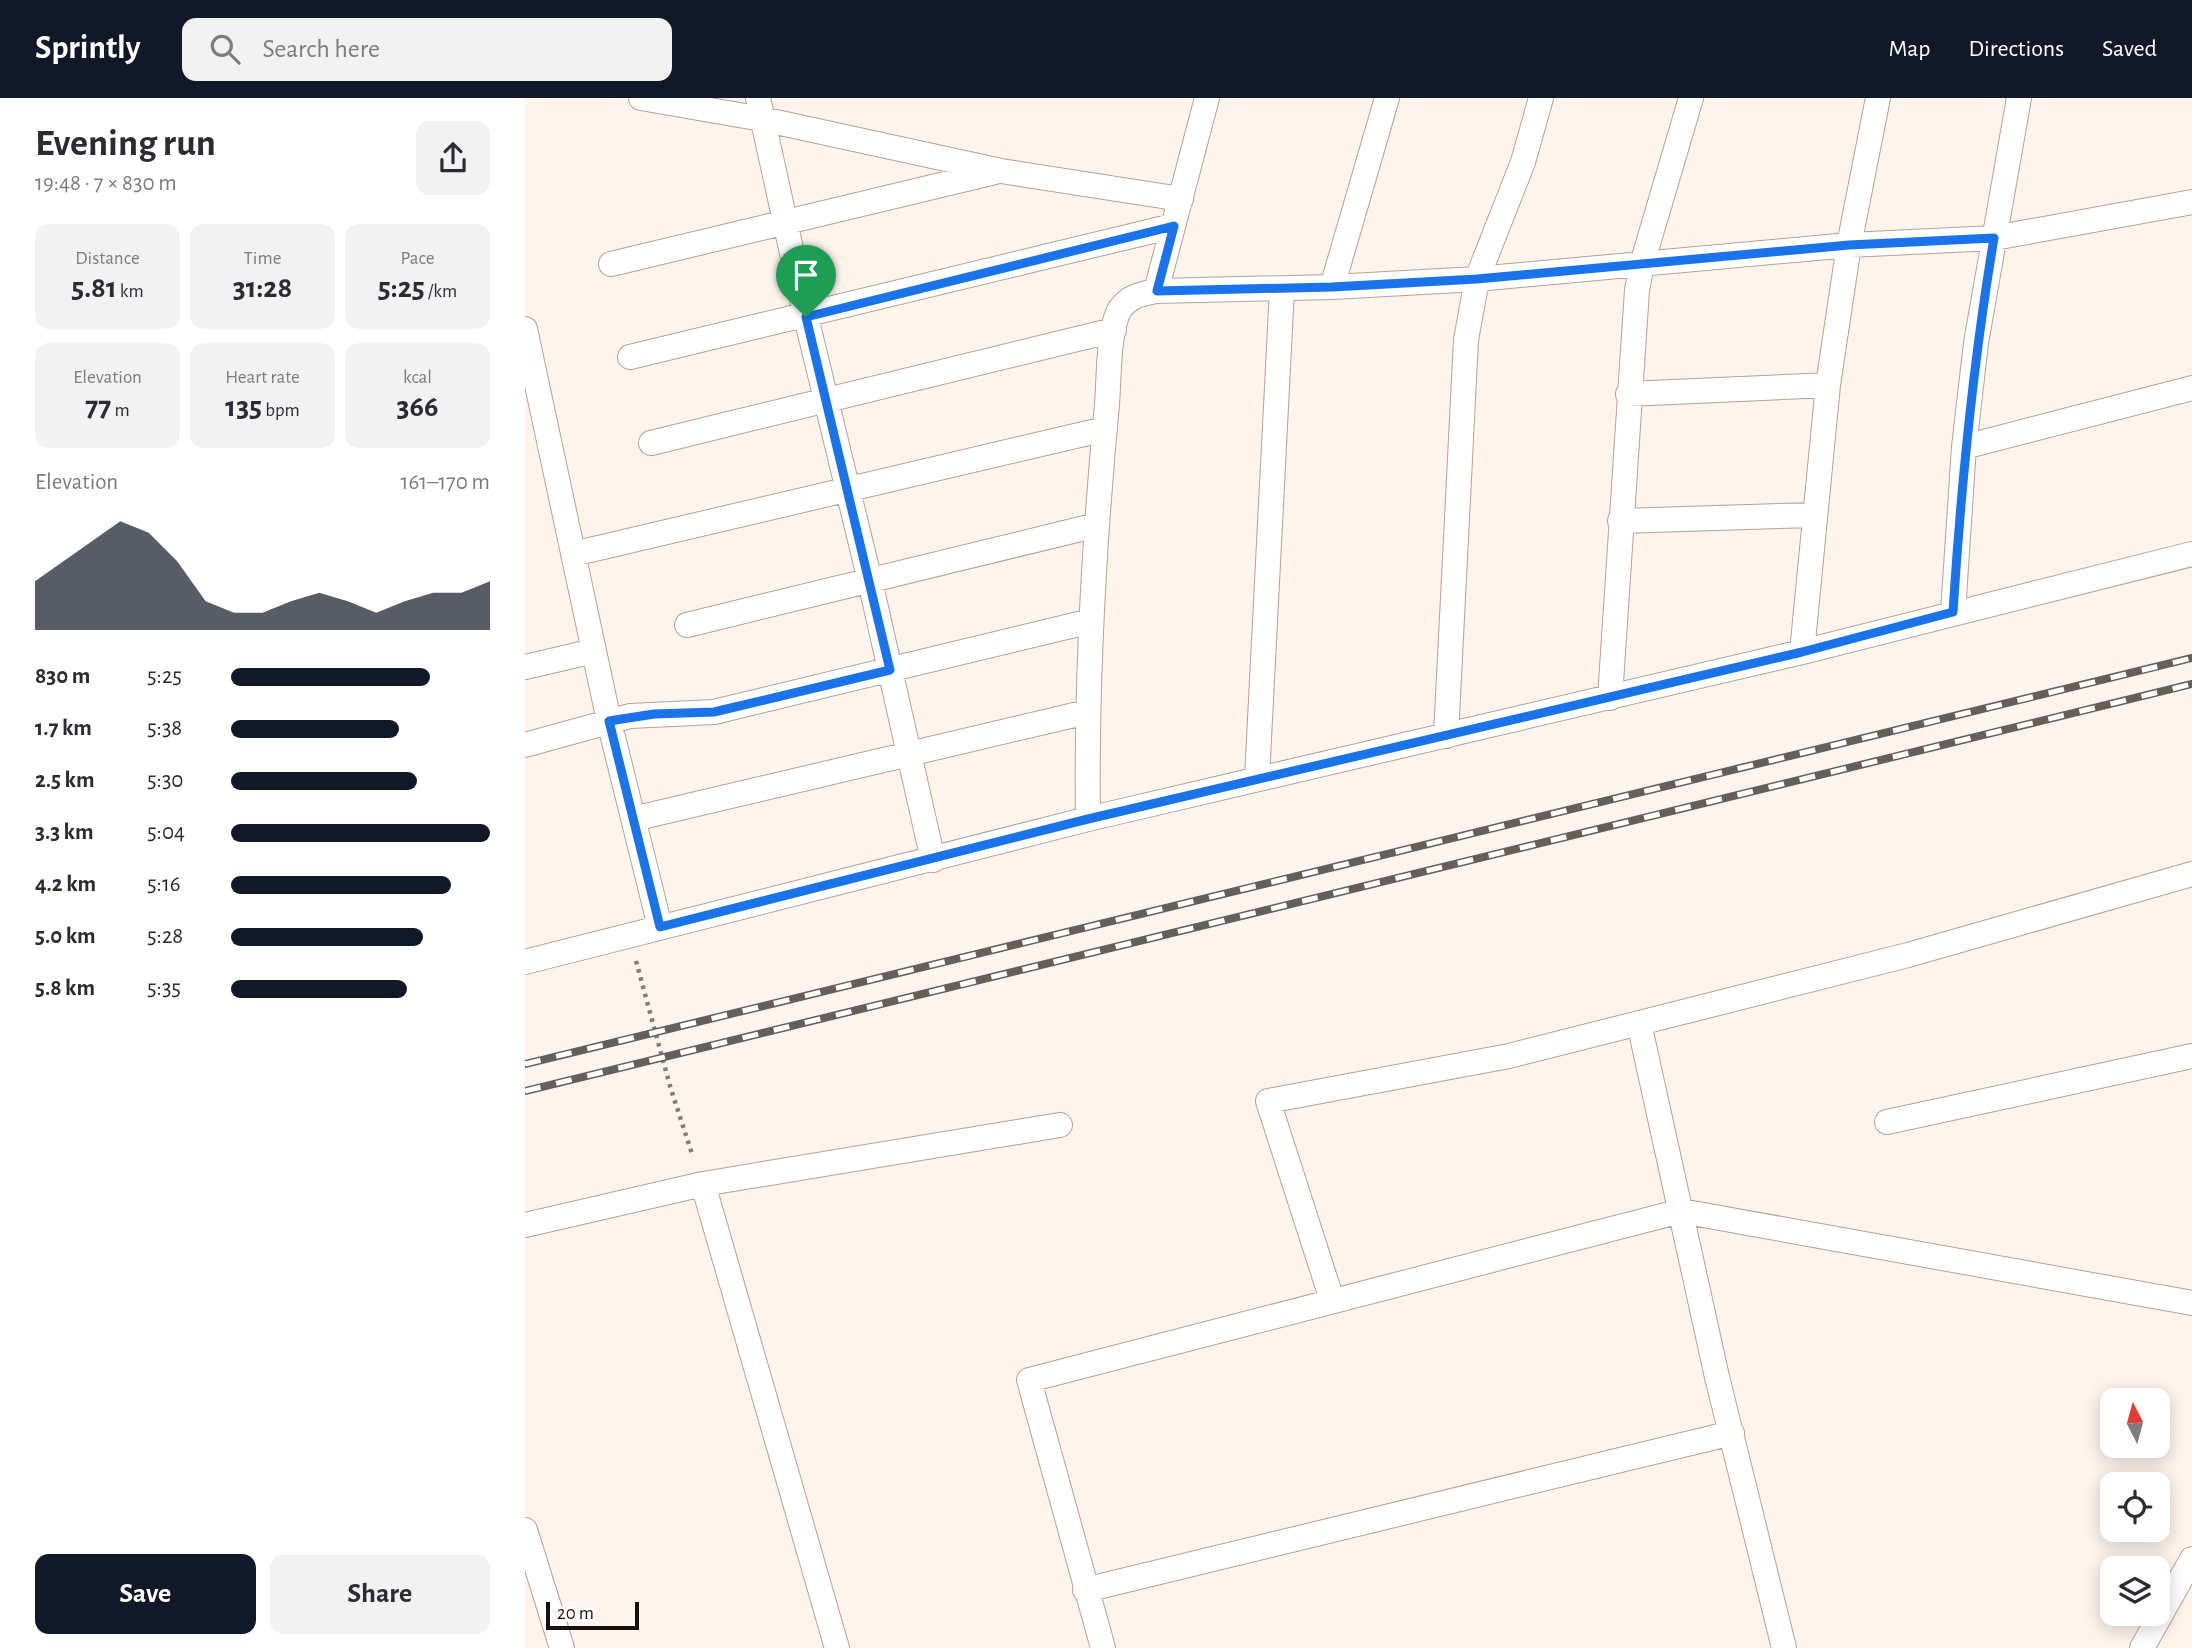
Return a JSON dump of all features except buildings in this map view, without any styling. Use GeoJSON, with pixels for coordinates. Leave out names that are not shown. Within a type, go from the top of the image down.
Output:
{"type":"FeatureCollection","features":[{"type":"Feature","properties":{"kind":"street"},"geometry":{"type":"LineString","coordinates":[[641,98],[760,108],[1001,171],[1181,199]]}},
{"type":"Feature","properties":{"kind":"street"},"geometry":{"type":"LineString","coordinates":[[1157,291],[1207,98]]}},
{"type":"Feature","properties":{"kind":"street"},"geometry":{"type":"LineString","coordinates":[[1332,287],[1387,98]]}},
{"type":"Feature","properties":{"kind":"street"},"geometry":{"type":"LineString","coordinates":[[1446,736],[1466,340],[1477,279],[1523,162],[1541,98]]}},
{"type":"Feature","properties":{"kind":"street"},"geometry":{"type":"LineString","coordinates":[[1610,698],[1628,394],[1642,264],[1691,98]]}},
{"type":"Feature","properties":{"kind":"street"},"geometry":{"type":"LineString","coordinates":[[1802,652],[1828,385],[1849,245],[1878,98]]}},
{"type":"Feature","properties":{"kind":"street"},"geometry":{"type":"LineString","coordinates":[[1953,612],[1964,447],[1976,343],[2019,98]]}},
{"type":"Feature","properties":{"kind":"street"},"geometry":{"type":"LineString","coordinates":[[760,108],[933,860]]}},
{"type":"Feature","properties":{"kind":"street"},"geometry":{"type":"LineString","coordinates":[[611,264],[1001,171]]}},
{"type":"Feature","properties":{"kind":"street"},"geometry":{"type":"LineString","coordinates":[[1088,819],[1087,712],[1105,429],[1114,330],[1119,310],[1133,296],[1157,291],[1282,289],[1477,279],[1849,245],[1994,238],[2192,202]]}},
{"type":"Feature","properties":{"kind":"street"},"geometry":{"type":"LineString","coordinates":[[630,357],[806,317],[1174,226]]}},
{"type":"Feature","properties":{"kind":"street"},"geometry":{"type":"LineString","coordinates":[[1257,778],[1282,289]]}},
{"type":"Feature","properties":{"kind":"street"},"geometry":{"type":"LineString","coordinates":[[525,329],[609,721],[660,927]]}},
{"type":"Feature","properties":{"kind":"street"},"geometry":{"type":"LineString","coordinates":[[651,443],[1114,330]]}},
{"type":"Feature","properties":{"kind":"street"},"geometry":{"type":"LineString","coordinates":[[1628,394],[1828,385]]}},
{"type":"Feature","properties":{"kind":"street"},"geometry":{"type":"LineString","coordinates":[[1964,447],[2192,388]]}},
{"type":"Feature","properties":{"kind":"street"},"geometry":{"type":"LineString","coordinates":[[573,554],[849,492],[1105,429]]}},
{"type":"Feature","properties":{"kind":"street"},"geometry":{"type":"LineString","coordinates":[[1620,521],[1814,515]]}},
{"type":"Feature","properties":{"kind":"street"},"geometry":{"type":"LineString","coordinates":[[687,625],[1097,525]]}},
{"type":"Feature","properties":{"kind":"street"},"geometry":{"type":"LineString","coordinates":[[525,962],[1088,819],[1802,652],[2192,554]]}},
{"type":"Feature","properties":{"kind":"street"},"geometry":{"type":"LineString","coordinates":[[525,745],[609,721],[654,714],[714,712],[1091,621]]}},
{"type":"Feature","properties":{"kind":"street"},"geometry":{"type":"LineString","coordinates":[[525,667],[594,651]]}},
{"type":"Feature","properties":{"kind":"street"},"geometry":{"type":"LineString","coordinates":[[633,820],[1087,712]]}},
{"type":"Feature","properties":{"kind":"street"},"geometry":{"type":"LineString","coordinates":[[1332,1300],[1268,1101],[1509,1056],[1908,955],[2192,874]]}},
{"type":"Feature","properties":{"kind":"street"},"geometry":{"type":"LineString","coordinates":[[1639,1023],[1784,1648]]}},
{"type":"Feature","properties":{"kind":"street"},"geometry":{"type":"LineString","coordinates":[[1887,1122],[2192,1056]]}},
{"type":"Feature","properties":{"kind":"street"},"geometry":{"type":"LineString","coordinates":[[525,1225],[703,1184],[1060,1125]]}},
{"type":"Feature","properties":{"kind":"street"},"geometry":{"type":"LineString","coordinates":[[703,1184],[837,1648]]}},
{"type":"Feature","properties":{"kind":"street"},"geometry":{"type":"LineString","coordinates":[[1103,1648],[1029,1380],[1681,1211],[2192,1303]]}},
{"type":"Feature","properties":{"kind":"street"},"geometry":{"type":"LineString","coordinates":[[1085,1590],[1732,1433]]}},
{"type":"Feature","properties":{"kind":"street"},"geometry":{"type":"LineString","coordinates":[[525,1530],[562,1648]]}},
{"type":"Feature","properties":{"kind":"street"},"geometry":{"type":"LineString","coordinates":[[2142,1648],[2192,1559]]}},
{"type":"Feature","properties":{"kind":"path"},"geometry":{"type":"LineString","coordinates":[[629,936],[670,1086],[703,1184]]}},
{"type":"Feature","properties":{"kind":"railway"},"geometry":{"type":"LineString","coordinates":[[525,1064],[2192,658]]}},
{"type":"Feature","properties":{"kind":"railway"},"geometry":{"type":"LineString","coordinates":[[525,1091],[2192,684]]}},
{"type":"Feature","properties":{"kind":"route"},"geometry":{"type":"LineString","coordinates":[[1174,226],[1157,291],[1282,289],[1477,279],[1849,245],[1994,238],[1976,343],[1964,447],[1953,612],[1802,652],[1088,819],[660,927],[609,721],[630,716],[714,712],[890,670],[806,317],[1174,226]]}}]}
